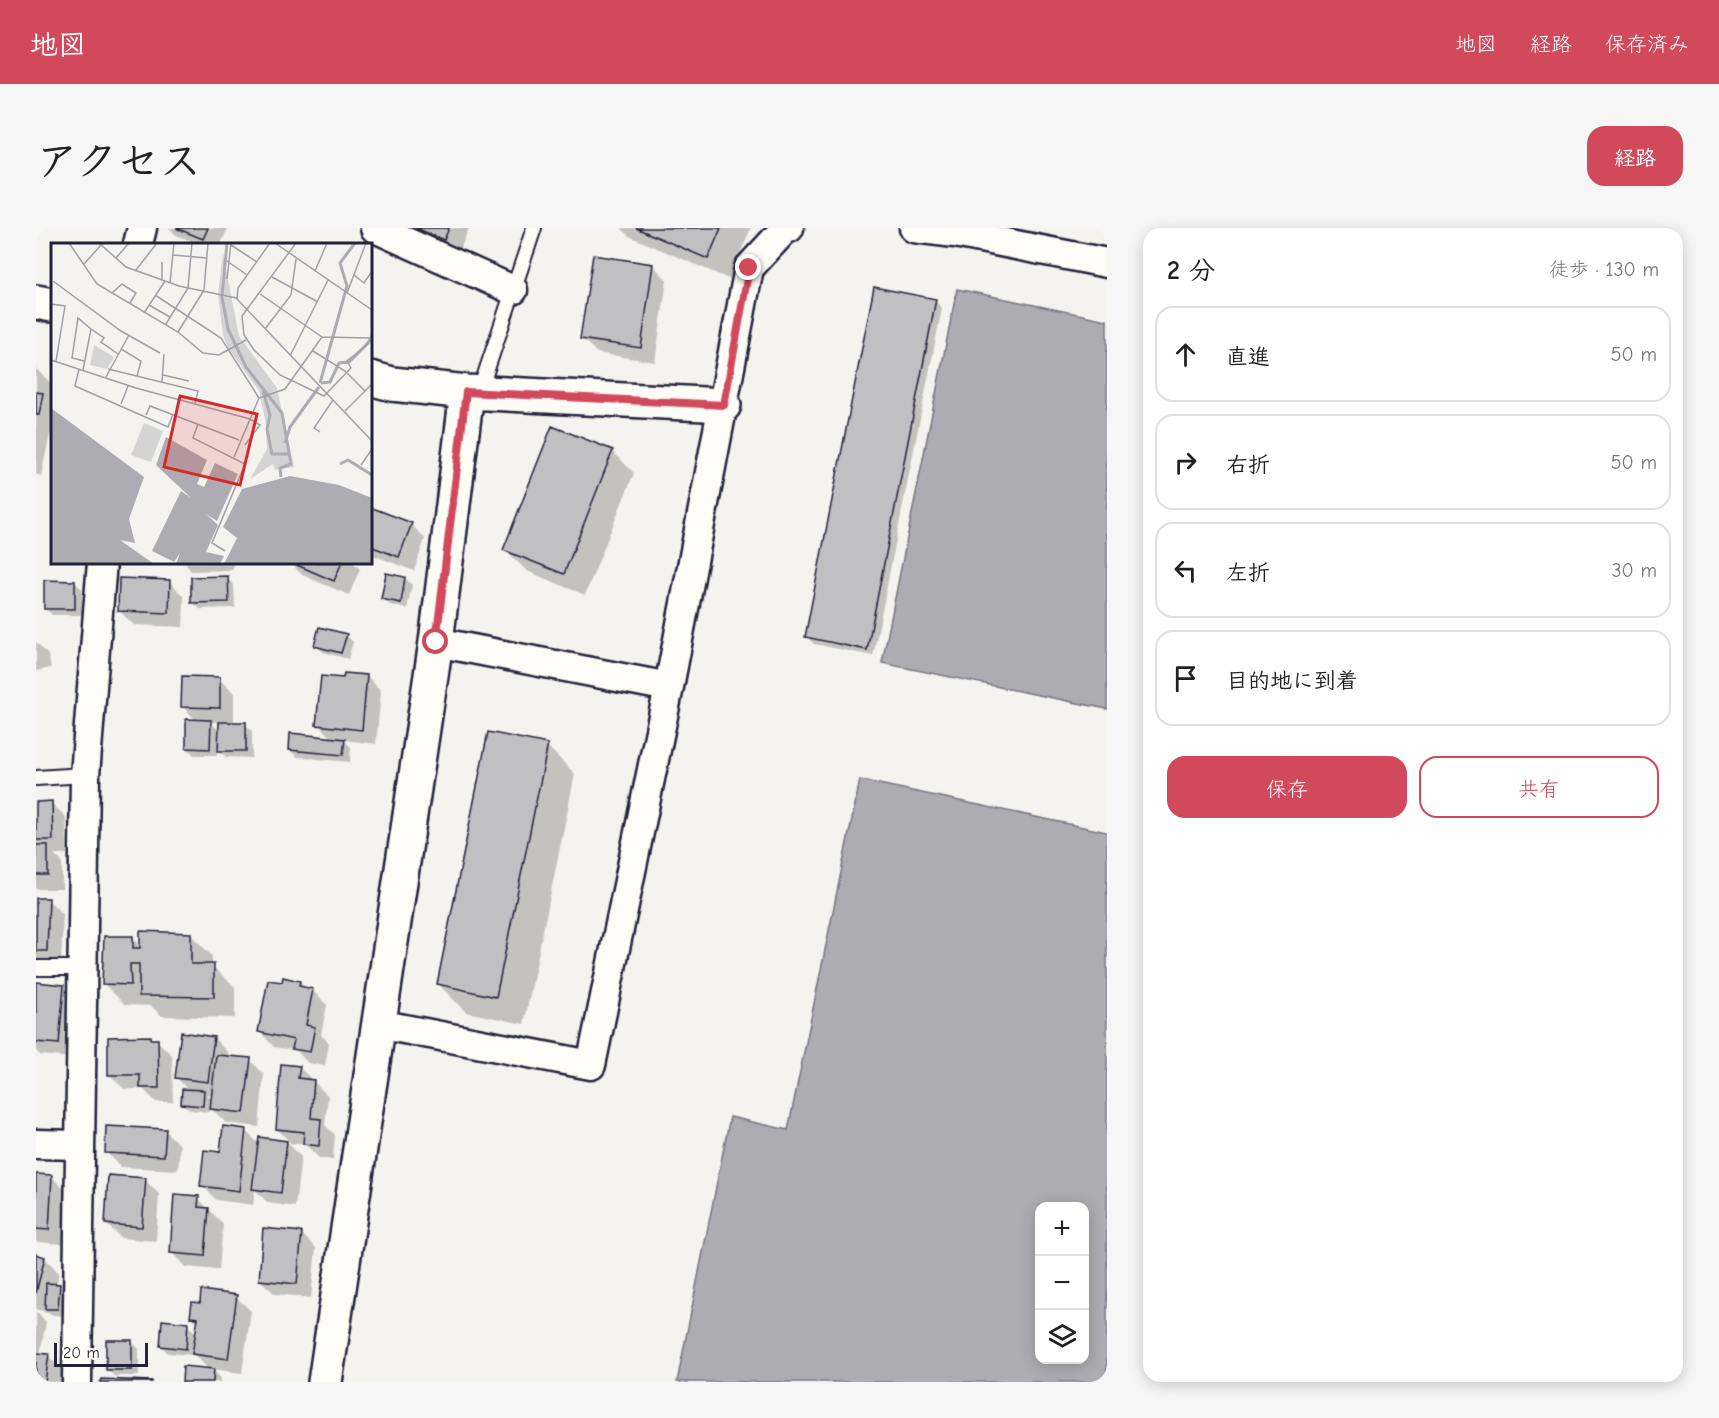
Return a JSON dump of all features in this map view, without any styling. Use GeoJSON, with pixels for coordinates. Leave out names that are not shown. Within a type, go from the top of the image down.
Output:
{"type":"FeatureCollection","features":[{"type":"Feature","properties":{"kind":"street"},"geometry":{"type":"LineString","coordinates":[[138,243],[142,228]]}},
{"type":"Feature","properties":{"kind":"street"},"geometry":{"type":"LineString","coordinates":[[375,228],[513,290]]}},
{"type":"Feature","properties":{"kind":"street"},"geometry":{"type":"LineString","coordinates":[[378,1024],[591,1065],[669,687],[749,268],[784,230],[789,228]]}},
{"type":"Feature","properties":{"kind":"street"},"geometry":{"type":"LineString","coordinates":[[914,228],[955,233],[1107,263]]}},
{"type":"Feature","properties":{"kind":"street"},"geometry":{"type":"LineString","coordinates":[[36,302],[51,305]]}},
{"type":"Feature","properties":{"kind":"street"},"geometry":{"type":"LineString","coordinates":[[372,379],[392,384],[473,393],[724,405]]}},
{"type":"Feature","properties":{"kind":"street"},"geometry":{"type":"LineString","coordinates":[[325,1382],[473,393]]}},
{"type":"Feature","properties":{"kind":"street"},"geometry":{"type":"LineString","coordinates":[[77,1382],[85,774],[102,564]]}},
{"type":"Feature","properties":{"kind":"street"},"geometry":{"type":"LineString","coordinates":[[436,642],[669,687]]}},
{"type":"Feature","properties":{"kind":"street"},"geometry":{"type":"LineString","coordinates":[[36,1144],[79,1144]]}},
{"type":"Feature","properties":{"kind":"lane"},"geometry":{"type":"LineString","coordinates":[[473,393],[513,290],[534,228]]}},
{"type":"Feature","properties":{"kind":"lane"},"geometry":{"type":"LineString","coordinates":[[36,778],[85,774]]}},
{"type":"Feature","properties":{"kind":"lane"},"geometry":{"type":"LineString","coordinates":[[36,968],[82,968]]}},
{"type":"Feature","properties":{"kind":"shaded area"},"geometry":{"type":"Polygon","coordinates":[[[957,289],[1107,320],[1107,709],[882,663],[957,289]]]}},
{"type":"Feature","properties":{"kind":"shaded area"},"geometry":{"type":"Polygon","coordinates":[[[860,780],[1107,832],[1107,1382],[677,1382],[730,1117],[788,1130],[860,780]]]}},
{"type":"Feature","properties":{"kind":"building"},"geometry":{"type":"Polygon","coordinates":[[[176,228],[208,228],[203,239],[176,228]]]}},
{"type":"Feature","properties":{"kind":"building"},"geometry":{"type":"Polygon","coordinates":[[[416,228],[449,228],[444,240],[416,228]]]}},
{"type":"Feature","properties":{"kind":"building"},"geometry":{"type":"Polygon","coordinates":[[[636,228],[721,228],[708,259],[636,228]]]}},
{"type":"Feature","properties":{"kind":"building"},"geometry":{"type":"Polygon","coordinates":[[[593,255],[653,264],[641,348],[580,339],[593,255]]]}},
{"type":"Feature","properties":{"kind":"building"},"geometry":{"type":"Polygon","coordinates":[[[874,287],[936,299],[867,650],[805,637],[874,287]]]}},
{"type":"Feature","properties":{"kind":"building"},"geometry":{"type":"Polygon","coordinates":[[[36,392],[43,393],[39,415],[36,415],[36,392]]]}},
{"type":"Feature","properties":{"kind":"building"},"geometry":{"type":"Polygon","coordinates":[[[552,426],[613,450],[564,574],[503,550],[552,426]]]}},
{"type":"Feature","properties":{"kind":"building"},"geometry":{"type":"Polygon","coordinates":[[[372,508],[412,523],[399,557],[372,547],[372,508]]]}},
{"type":"Feature","properties":{"kind":"building"},"geometry":{"type":"Polygon","coordinates":[[[295,564],[341,564],[334,581],[295,564]]]}},
{"type":"Feature","properties":{"kind":"building"},"geometry":{"type":"Polygon","coordinates":[[[386,573],[405,577],[401,603],[381,599],[386,573]]]}},
{"type":"Feature","properties":{"kind":"building"},"geometry":{"type":"Polygon","coordinates":[[[228,576],[229,602],[191,603],[191,577],[228,576]]]}},
{"type":"Feature","properties":{"kind":"building"},"geometry":{"type":"Polygon","coordinates":[[[119,578],[170,580],[169,613],[118,611],[119,578]]]}},
{"type":"Feature","properties":{"kind":"building"},"geometry":{"type":"Polygon","coordinates":[[[44,580],[75,581],[75,609],[44,609],[44,580]]]}},
{"type":"Feature","properties":{"kind":"building"},"geometry":{"type":"Polygon","coordinates":[[[319,627],[347,634],[341,653],[314,646],[319,627]]]}},
{"type":"Feature","properties":{"kind":"building"},"geometry":{"type":"Polygon","coordinates":[[[344,673],[367,675],[362,730],[316,725],[321,676],[343,678],[344,673]]]}},
{"type":"Feature","properties":{"kind":"building"},"geometry":{"type":"Polygon","coordinates":[[[182,676],[220,677],[220,708],[181,707],[182,676]]]}},
{"type":"Feature","properties":{"kind":"building"},"geometry":{"type":"Polygon","coordinates":[[[186,719],[211,720],[210,749],[186,748],[186,719]]]}},
{"type":"Feature","properties":{"kind":"building"},"geometry":{"type":"Polygon","coordinates":[[[219,722],[246,722],[246,751],[218,751],[219,722]]]}},
{"type":"Feature","properties":{"kind":"building"},"geometry":{"type":"Polygon","coordinates":[[[488,732],[548,744],[496,997],[437,984],[488,732]]]}},
{"type":"Feature","properties":{"kind":"building"},"geometry":{"type":"Polygon","coordinates":[[[290,733],[345,739],[343,755],[289,750],[290,733]]]}},
{"type":"Feature","properties":{"kind":"building"},"geometry":{"type":"Polygon","coordinates":[[[52,801],[53,840],[36,840],[36,802],[52,801]]]}},
{"type":"Feature","properties":{"kind":"building"},"geometry":{"type":"Polygon","coordinates":[[[36,845],[48,845],[48,875],[36,875],[36,845]]]}},
{"type":"Feature","properties":{"kind":"building"},"geometry":{"type":"Polygon","coordinates":[[[36,898],[49,898],[47,951],[36,951],[36,898]]]}},
{"type":"Feature","properties":{"kind":"building"},"geometry":{"type":"Polygon","coordinates":[[[140,931],[191,933],[191,964],[214,964],[214,997],[139,996],[139,964],[130,964],[131,985],[102,984],[104,936],[133,936],[133,948],[140,948],[140,931]]]}},
{"type":"Feature","properties":{"kind":"building"},"geometry":{"type":"Polygon","coordinates":[[[283,977],[300,981],[299,986],[313,989],[306,1025],[315,1027],[310,1052],[292,1049],[294,1040],[258,1032],[268,980],[282,982],[283,977]]]}},
{"type":"Feature","properties":{"kind":"building"},"geometry":{"type":"Polygon","coordinates":[[[36,982],[64,985],[59,1044],[36,1042],[36,982]]]}},
{"type":"Feature","properties":{"kind":"building"},"geometry":{"type":"Polygon","coordinates":[[[181,1032],[214,1037],[208,1082],[175,1078],[181,1032]]]}},
{"type":"Feature","properties":{"kind":"building"},"geometry":{"type":"Polygon","coordinates":[[[151,1036],[151,1039],[158,1039],[159,1088],[140,1088],[140,1075],[108,1075],[108,1037],[151,1036]]]}},
{"type":"Feature","properties":{"kind":"building"},"geometry":{"type":"Polygon","coordinates":[[[216,1055],[251,1058],[244,1113],[210,1109],[216,1055]]]}},
{"type":"Feature","properties":{"kind":"building"},"geometry":{"type":"Polygon","coordinates":[[[281,1064],[300,1066],[298,1078],[314,1080],[311,1118],[321,1119],[319,1146],[303,1144],[304,1132],[276,1129],[281,1064]]]}},
{"type":"Feature","properties":{"kind":"building"},"geometry":{"type":"Polygon","coordinates":[[[182,1089],[204,1090],[203,1106],[181,1104],[182,1089]]]}},
{"type":"Feature","properties":{"kind":"building"},"geometry":{"type":"Polygon","coordinates":[[[106,1126],[166,1129],[164,1156],[105,1153],[106,1126]]]}},
{"type":"Feature","properties":{"kind":"building"},"geometry":{"type":"Polygon","coordinates":[[[223,1126],[246,1129],[239,1191],[200,1186],[204,1150],[220,1152],[223,1126]]]}},
{"type":"Feature","properties":{"kind":"building"},"geometry":{"type":"Polygon","coordinates":[[[259,1137],[287,1141],[281,1193],[252,1189],[259,1137]]]}},
{"type":"Feature","properties":{"kind":"building"},"geometry":{"type":"Polygon","coordinates":[[[36,1174],[52,1175],[49,1230],[36,1229],[36,1174]]]}},
{"type":"Feature","properties":{"kind":"building"},"geometry":{"type":"Polygon","coordinates":[[[108,1175],[146,1178],[142,1227],[105,1224],[108,1175]]]}},
{"type":"Feature","properties":{"kind":"building"},"geometry":{"type":"Polygon","coordinates":[[[174,1194],[199,1196],[198,1207],[209,1208],[205,1256],[170,1253],[174,1194]]]}},
{"type":"Feature","properties":{"kind":"building"},"geometry":{"type":"Polygon","coordinates":[[[263,1228],[302,1232],[297,1284],[259,1280],[263,1228]]]}},
{"type":"Feature","properties":{"kind":"building"},"geometry":{"type":"Polygon","coordinates":[[[36,1254],[45,1257],[36,1293],[36,1254]]]}},
{"type":"Feature","properties":{"kind":"building"},"geometry":{"type":"Polygon","coordinates":[[[46,1283],[60,1284],[58,1309],[45,1309],[46,1283]]]}},
{"type":"Feature","properties":{"kind":"building"},"geometry":{"type":"Polygon","coordinates":[[[201,1290],[237,1295],[228,1359],[192,1354],[198,1318],[190,1317],[192,1302],[200,1303],[201,1290]]]}},
{"type":"Feature","properties":{"kind":"building"},"geometry":{"type":"Polygon","coordinates":[[[162,1320],[188,1323],[186,1349],[160,1346],[162,1320]]]}},
{"type":"Feature","properties":{"kind":"building"},"geometry":{"type":"Polygon","coordinates":[[[106,1340],[132,1340],[132,1370],[106,1370],[106,1340]]]}},
{"type":"Feature","properties":{"kind":"building"},"geometry":{"type":"Polygon","coordinates":[[[36,1353],[49,1354],[45,1382],[36,1382],[36,1353]]]}},
{"type":"Feature","properties":{"kind":"building"},"geometry":{"type":"Polygon","coordinates":[[[183,1366],[214,1369],[213,1382],[182,1382],[183,1366]]]}},
{"type":"Feature","properties":{"kind":"building"},"geometry":{"type":"Polygon","coordinates":[[[101,1379],[152,1381],[152,1382],[100,1382],[101,1379]]]}},
{"type":"Feature","properties":{"kind":"route"},"geometry":{"type":"LineString","coordinates":[[436,642],[466,392],[724,405],[749,268]]}}]}
